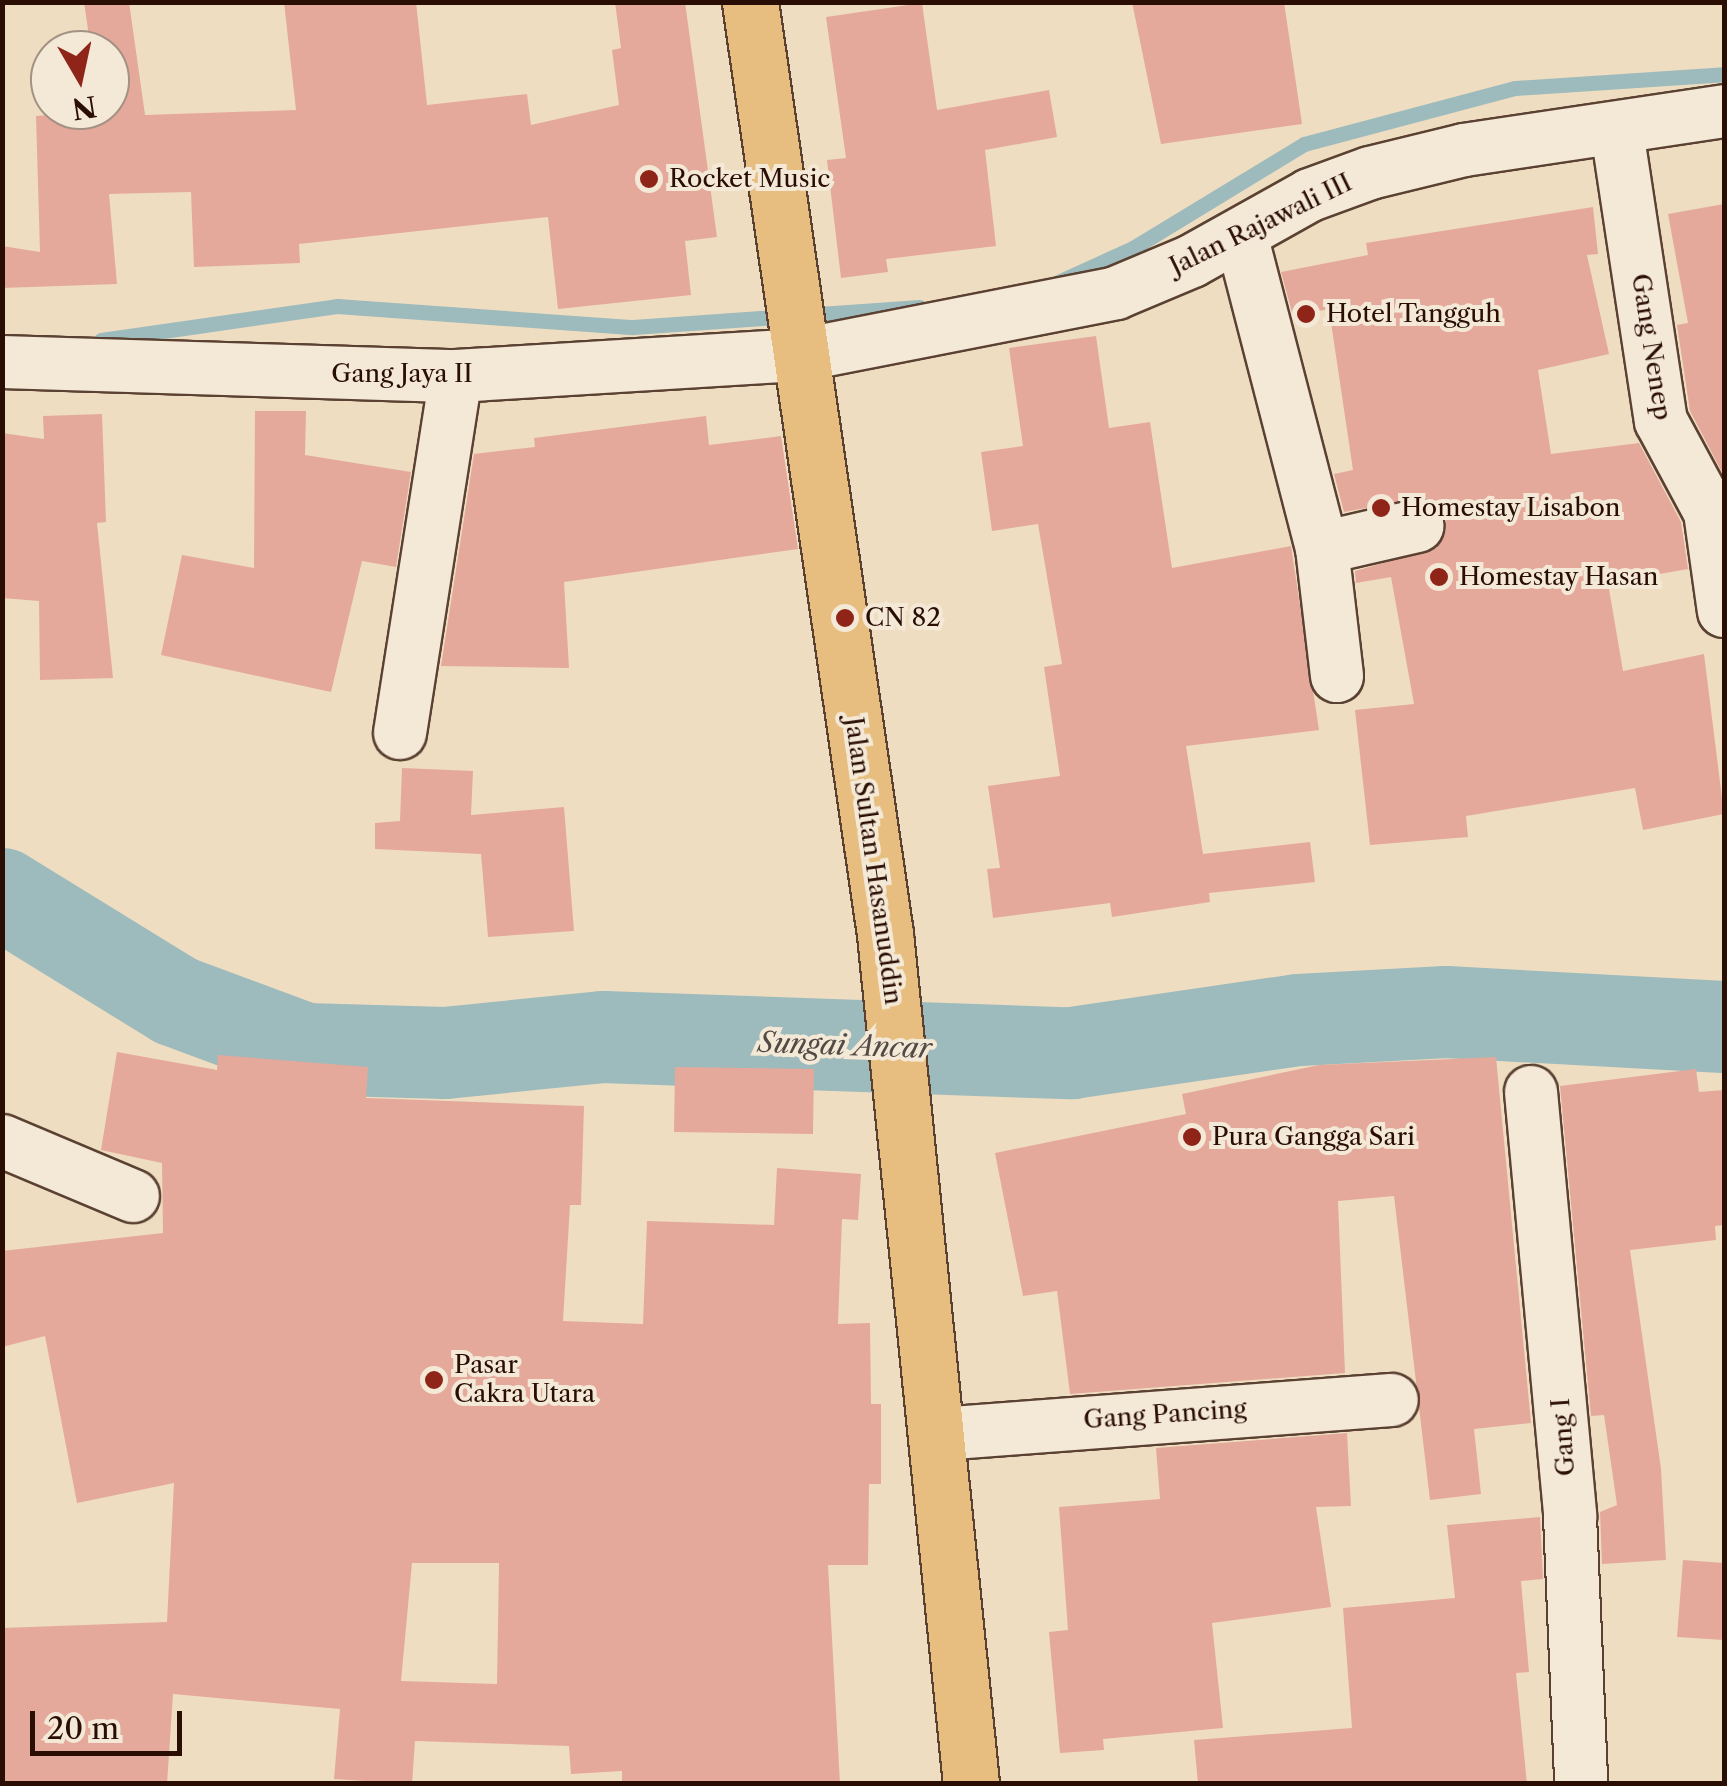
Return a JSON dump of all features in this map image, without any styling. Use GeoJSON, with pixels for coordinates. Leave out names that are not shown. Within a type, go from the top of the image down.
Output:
{"type":"FeatureCollection","features":[{"type":"Feature","properties":{"kind":"main road","name":"Jalan Sultan Hasanuddin"},"geometry":{"type":"LineString","coordinates":[[750,2],[907,1119],[970,1784]]}},
{"type":"Feature","properties":{"kind":"street","name":"Jalan Rajawali III"},"geometry":{"type":"LineString","coordinates":[[799,344],[1116,293],[1241,235],[1310,195],[1370,173],[1464,150],[1617,131],[1724,111]]}},
{"type":"Feature","properties":{"kind":"street","name":"Gang Nenep"},"geometry":{"type":"LineString","coordinates":[[1617,131],[1661,421],[1710,512],[1724,611]]}},
{"type":"Feature","properties":{"kind":"street"},"geometry":{"type":"LineString","coordinates":[[1241,235],[1322,548],[1337,676]]}},
{"type":"Feature","properties":{"kind":"street","name":"Gang Jaya II"},"geometry":{"type":"LineString","coordinates":[[2,362],[456,376],[799,344]]}},
{"type":"Feature","properties":{"kind":"street"},"geometry":{"type":"LineString","coordinates":[[400,733],[456,376]]}},
{"type":"Feature","properties":{"kind":"street"},"geometry":{"type":"LineString","coordinates":[[1322,548],[1417,526]]}},
{"type":"Feature","properties":{"kind":"street","name":"Gang I"},"geometry":{"type":"LineString","coordinates":[[1530,1092],[1570,1516],[1581,1784]]}},
{"type":"Feature","properties":{"kind":"street"},"geometry":{"type":"LineString","coordinates":[[2,1141],[133,1196]]}},
{"type":"Feature","properties":{"kind":"street","name":"Gang Pancing"},"geometry":{"type":"LineString","coordinates":[[939,1434],[1392,1400]]}},
{"type":"Feature","properties":{"kind":"building"},"geometry":{"type":"Polygon","coordinates":[[[84,2],[129,2],[145,115],[296,110],[284,2],[416,2],[427,105],[527,94],[531,125],[619,105],[612,50],[621,48],[615,2],[685,2],[717,237],[685,241],[691,295],[558,309],[548,217],[299,244],[300,263],[194,267],[191,192],[109,194],[117,284],[2,288],[2,246],[40,252],[36,130],[130,130],[130,30],[88,30],[84,2]]]}},
{"type":"Feature","properties":{"kind":"building"},"geometry":{"type":"Polygon","coordinates":[[[1132,2],[1284,2],[1302,124],[1161,144],[1132,2]]]}},
{"type":"Feature","properties":{"kind":"building"},"geometry":{"type":"Polygon","coordinates":[[[922,3],[937,110],[1049,90],[1057,137],[985,150],[996,246],[886,259],[888,272],[841,278],[827,160],[846,158],[826,17],[922,3]]]}},
{"type":"Feature","properties":{"kind":"building"},"geometry":{"type":"Polygon","coordinates":[[[1724,204],[1724,476],[1690,411],[1677,325],[1688,323],[1668,214],[1724,204]]]}},
{"type":"Feature","properties":{"kind":"building"},"geometry":{"type":"Polygon","coordinates":[[[1593,207],[1598,254],[1587,255],[1609,354],[1538,370],[1551,454],[1639,443],[1681,522],[1688,569],[1608,583],[1623,671],[1704,654],[1724,814],[1643,830],[1635,788],[1466,816],[1468,837],[1370,845],[1355,710],[1414,704],[1391,577],[1356,583],[1355,571],[1437,548],[1446,520],[1425,497],[1344,512],[1334,474],[1353,470],[1329,309],[1293,316],[1281,272],[1368,255],[1366,243],[1593,207]]]}},
{"type":"Feature","properties":{"kind":"building"},"geometry":{"type":"Polygon","coordinates":[[[1096,336],[1109,428],[1150,422],[1172,568],[1291,546],[1319,730],[1186,746],[1203,854],[1310,842],[1315,882],[1209,893],[1210,902],[1112,917],[1110,903],[993,918],[987,869],[1000,868],[988,786],[1060,776],[1044,667],[1062,664],[1038,524],[992,531],[981,452],[1023,446],[1009,348],[1096,336]]]}},
{"type":"Feature","properties":{"kind":"building"},"geometry":{"type":"Polygon","coordinates":[[[255,411],[306,411],[305,455],[411,472],[396,567],[362,561],[331,692],[161,655],[182,555],[254,568],[255,411]]]}},
{"type":"Feature","properties":{"kind":"building"},"geometry":{"type":"Polygon","coordinates":[[[102,414],[106,522],[97,523],[113,678],[40,680],[39,601],[2,598],[2,433],[44,439],[43,416],[102,414]]]}},
{"type":"Feature","properties":{"kind":"building"},"geometry":{"type":"Polygon","coordinates":[[[706,416],[709,445],[781,436],[798,549],[564,582],[569,668],[441,666],[474,454],[535,447],[534,438],[706,416]]]}},
{"type":"Feature","properties":{"kind":"building"},"geometry":{"type":"Polygon","coordinates":[[[402,768],[473,771],[471,815],[564,807],[574,931],[488,937],[481,854],[375,849],[375,823],[400,821],[402,768]]]}},
{"type":"Feature","properties":{"kind":"building"},"geometry":{"type":"Polygon","coordinates":[[[117,1052],[217,1070],[218,1055],[368,1067],[366,1098],[584,1106],[581,1205],[570,1205],[563,1321],[643,1324],[647,1221],[774,1225],[777,1168],[861,1174],[858,1220],[842,1219],[838,1324],[870,1323],[871,1404],[881,1404],[881,1484],[869,1484],[868,1565],[828,1565],[840,1784],[622,1784],[622,1771],[571,1774],[569,1746],[415,1741],[412,1784],[334,1779],[340,1709],[173,1694],[167,1784],[2,1784],[2,1628],[167,1622],[174,1483],[77,1503],[45,1336],[2,1347],[2,1251],[163,1233],[162,1163],[101,1150],[117,1052]],[[412,1563],[401,1681],[497,1684],[499,1563],[412,1563]]]}},
{"type":"Feature","properties":{"kind":"building"},"geometry":{"type":"Polygon","coordinates":[[[1496,1057],[1531,1423],[1474,1429],[1481,1494],[1430,1500],[1394,1196],[1338,1201],[1345,1373],[1070,1394],[1057,1291],[1023,1296],[995,1153],[1186,1114],[1182,1094],[1319,1065],[1496,1057]]]}},
{"type":"Feature","properties":{"kind":"building"},"geometry":{"type":"Polygon","coordinates":[[[675,1067],[814,1069],[813,1134],[674,1132],[675,1067]]]}},
{"type":"Feature","properties":{"kind":"building"},"geometry":{"type":"Polygon","coordinates":[[[1696,1069],[1699,1092],[1724,1090],[1724,1225],[1715,1226],[1716,1240],[1630,1250],[1661,1469],[1666,1560],[1602,1564],[1600,1512],[1617,1505],[1604,1415],[1591,1416],[1560,1086],[1696,1069]]]}},
{"type":"Feature","properties":{"kind":"building"},"geometry":{"type":"Polygon","coordinates":[[[1347,1433],[1351,1506],[1316,1507],[1331,1607],[1212,1623],[1223,1728],[1103,1739],[1104,1750],[1060,1753],[1049,1632],[1068,1630],[1059,1507],[1160,1499],[1156,1448],[1347,1433]]]}},
{"type":"Feature","properties":{"kind":"building"},"geometry":{"type":"Polygon","coordinates":[[[1540,1517],[1543,1579],[1521,1581],[1529,1672],[1516,1673],[1527,1784],[1198,1784],[1194,1740],[1352,1728],[1343,1608],[1455,1598],[1447,1525],[1540,1517]]]}},
{"type":"Feature","properties":{"kind":"building"},"geometry":{"type":"Polygon","coordinates":[[[1683,1560],[1724,1563],[1724,1640],[1677,1637],[1683,1560]]]}},
{"type":"Feature","properties":{"kind":"waterway"},"geometry":{"type":"LineString","coordinates":[[1058,282],[1133,248],[1304,144],[1515,88],[1724,74]]}},
{"type":"Feature","properties":{"kind":"waterway"},"geometry":{"type":"LineString","coordinates":[[101,340],[337,306],[633,327],[919,307]]}},
{"type":"Feature","properties":{"kind":"waterway","name":"Sungai Ancar"},"geometry":{"type":"LineString","coordinates":[[2,894],[176,1001],[305,1049],[445,1053],[603,1037],[1072,1053],[1299,1020],[1446,1012],[1724,1027]]}},
{"type":"Feature","properties":{"kind":"place","name":"Rocket Music"},"geometry":{"type":"Point","coordinates":[649,179]}},
{"type":"Feature","properties":{"kind":"place","name":"Hotel Tangguh"},"geometry":{"type":"Point","coordinates":[1306,314]}},
{"type":"Feature","properties":{"kind":"place","name":"Homestay Lisabon"},"geometry":{"type":"Point","coordinates":[1381,508]}},
{"type":"Feature","properties":{"kind":"place","name":"Homestay Hasan"},"geometry":{"type":"Point","coordinates":[1439,577]}},
{"type":"Feature","properties":{"kind":"place","name":"CN 82"},"geometry":{"type":"Point","coordinates":[845,618]}},
{"type":"Feature","properties":{"kind":"place","name":"Pura Gangga Sari"},"geometry":{"type":"Point","coordinates":[1192,1137]}},
{"type":"Feature","properties":{"kind":"place","name":"Pasar Cakra Utara"},"geometry":{"type":"Point","coordinates":[434,1380]}}]}
